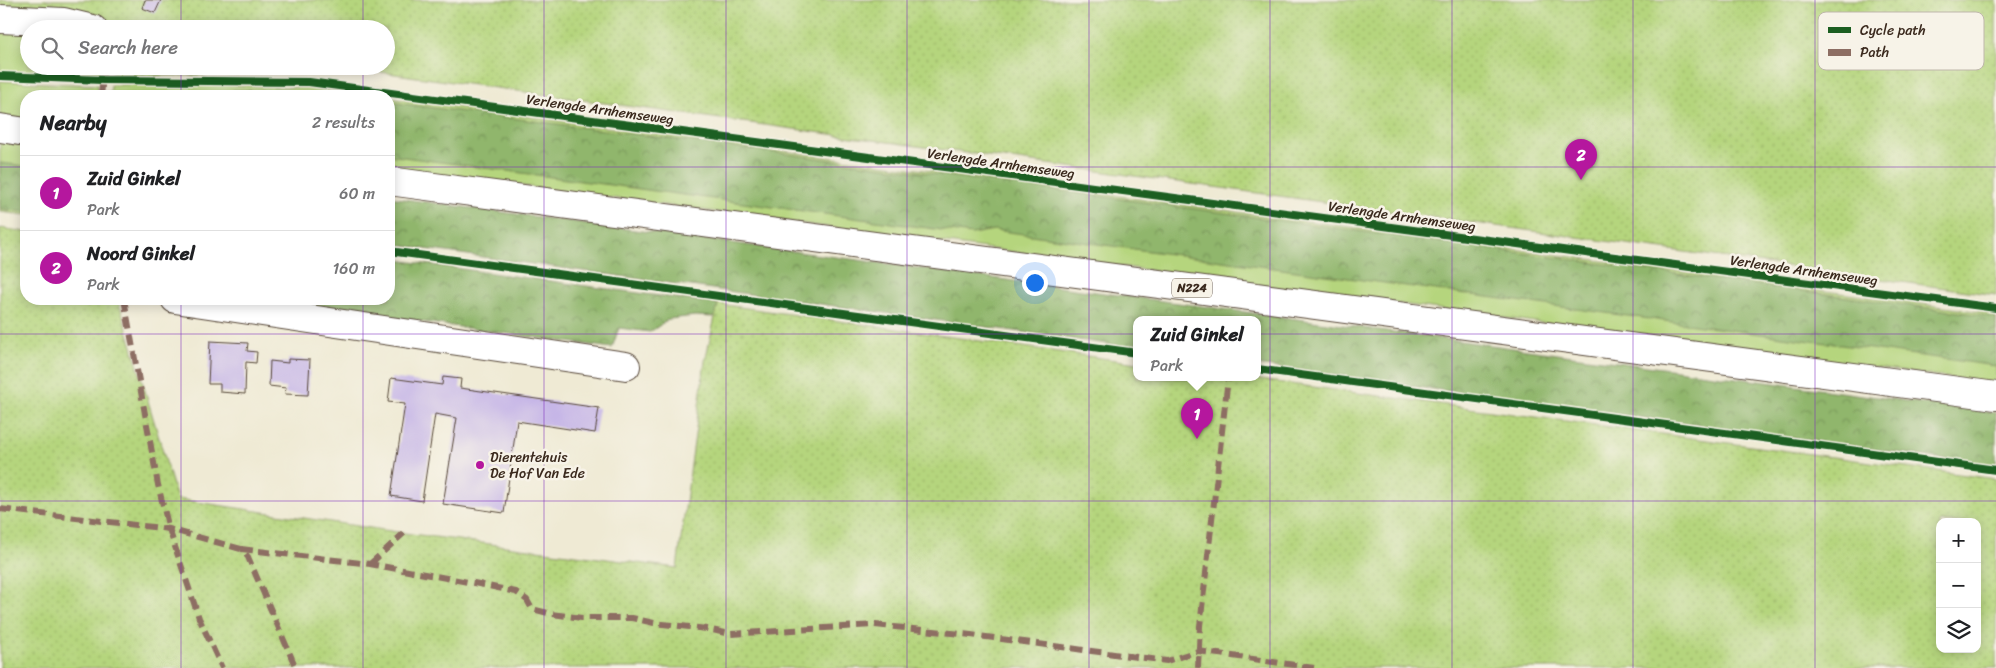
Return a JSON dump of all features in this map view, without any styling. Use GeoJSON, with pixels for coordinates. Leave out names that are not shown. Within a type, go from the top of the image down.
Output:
{"type":"FeatureCollection","features":[{"type":"Feature","properties":{"kind":"main road"},"geometry":{"type":"LineString","coordinates":[[0,19],[65,11],[79,20]]}},
{"type":"Feature","properties":{"kind":"main road"},"geometry":{"type":"LineString","coordinates":[[0,128],[20,131]]}},
{"type":"Feature","properties":{"kind":"main road","name":"N224"},"geometry":{"type":"LineString","coordinates":[[395,182],[1996,396]]}},
{"type":"Feature","properties":{"kind":"main road"},"geometry":{"type":"LineString","coordinates":[[215,305],[626,366]]}},
{"type":"Feature","properties":{"kind":"green space"},"geometry":{"type":"Polygon","coordinates":[[[0,0],[1996,0],[1996,295],[395,74],[395,20],[20,20],[20,23],[0,20],[0,0]]]}},
{"type":"Feature","properties":{"kind":"green space"},"geometry":{"type":"Polygon","coordinates":[[[0,20],[20,26],[20,73],[0,72],[0,20]]]}},
{"type":"Feature","properties":{"kind":"green space"},"geometry":{"type":"Polygon","coordinates":[[[112,75],[235,75],[112,76],[112,75]]]}},
{"type":"Feature","properties":{"kind":"green space"},"geometry":{"type":"Polygon","coordinates":[[[0,81],[98,85],[98,90],[20,90],[20,119],[0,116],[0,81]]]}},
{"type":"Feature","properties":{"kind":"green space"},"geometry":{"type":"Polygon","coordinates":[[[189,83],[326,90],[111,90],[111,85],[189,83]]]}},
{"type":"Feature","properties":{"kind":"green space"},"geometry":{"type":"Polygon","coordinates":[[[395,99],[1996,314],[1996,384],[395,169],[395,99]]]}},
{"type":"Feature","properties":{"kind":"green space"},"geometry":{"type":"Polygon","coordinates":[[[395,103],[1996,317],[1996,366],[994,230],[972,234],[395,156],[395,103]]]}},
{"type":"Feature","properties":{"kind":"green space"},"geometry":{"type":"Polygon","coordinates":[[[0,142],[20,144],[20,214],[0,212],[0,142]]]}},
{"type":"Feature","properties":{"kind":"green space"},"geometry":{"type":"Polygon","coordinates":[[[0,163],[20,165],[20,211],[0,209],[0,163]]]}},
{"type":"Feature","properties":{"kind":"green space"},"geometry":{"type":"Polygon","coordinates":[[[395,198],[1996,413],[1996,466],[1261,366],[1261,316],[1133,316],[1133,347],[395,245],[395,198]]]}},
{"type":"Feature","properties":{"kind":"green space"},"geometry":{"type":"Polygon","coordinates":[[[0,228],[20,231],[20,305],[120,305],[177,499],[404,533],[677,568],[705,361],[718,304],[1133,362],[1133,381],[1261,380],[1996,479],[1996,668],[0,668],[0,228]]]}},
{"type":"Feature","properties":{"kind":"green space"},"geometry":{"type":"Polygon","coordinates":[[[395,260],[718,304],[715,317],[695,316],[669,319],[650,332],[619,328],[612,348],[300,305],[395,305],[395,260]]]}},
{"type":"Feature","properties":{"kind":"building"},"geometry":{"type":"Polygon","coordinates":[[[145,0],[161,0],[155,13],[142,8],[145,0]]]}},
{"type":"Feature","properties":{"kind":"building"},"geometry":{"type":"Polygon","coordinates":[[[210,341],[248,343],[247,351],[257,352],[256,363],[246,362],[245,394],[220,392],[220,384],[208,384],[210,341]]]}},
{"type":"Feature","properties":{"kind":"building"},"geometry":{"type":"Polygon","coordinates":[[[288,359],[310,360],[308,395],[285,394],[286,388],[269,386],[270,361],[288,363],[288,359]]]}},
{"type":"Feature","properties":{"kind":"building","name":"Dierentehuis De Hof Van Ede"},"geometry":{"type":"Polygon","coordinates":[[[443,377],[461,379],[460,388],[599,408],[595,433],[517,421],[504,513],[443,504],[457,418],[435,414],[422,501],[391,496],[405,404],[388,402],[391,378],[442,385],[443,377]]]}},
{"type":"Feature","properties":{"kind":"marked path"},"geometry":{"type":"LineString","coordinates":[[102,90],[103,75]]}},
{"type":"Feature","properties":{"kind":"marked path"},"geometry":{"type":"LineString","coordinates":[[125,305],[158,485],[169,529],[199,618],[222,668]]}},
{"type":"Feature","properties":{"kind":"marked path"},"geometry":{"type":"LineString","coordinates":[[1198,668],[1200,626],[1228,381]]}},
{"type":"Feature","properties":{"kind":"marked path"},"geometry":{"type":"LineString","coordinates":[[0,509],[169,529],[241,549],[248,557],[296,668]]}},
{"type":"Feature","properties":{"kind":"marked path"},"geometry":{"type":"LineString","coordinates":[[370,564],[404,533]]}},
{"type":"Feature","properties":{"kind":"marked path"},"geometry":{"type":"LineString","coordinates":[[241,549],[370,564],[479,584],[516,592],[527,600],[532,609],[582,618],[632,618],[730,634],[875,625],[971,635],[1167,661],[1198,651],[1315,668]]}},
{"type":"Feature","properties":{"kind":"cycle path","name":"Verlengde Arnhemseweg"},"geometry":{"type":"LineString","coordinates":[[0,76],[103,80],[309,82],[369,90]]}},
{"type":"Feature","properties":{"kind":"cycle path","name":"Verlengde Arnhemseweg"},"geometry":{"type":"LineString","coordinates":[[395,94],[1996,308]]}},
{"type":"Feature","properties":{"kind":"cycle path"},"geometry":{"type":"LineString","coordinates":[[395,252],[1133,352]]}},
{"type":"Feature","properties":{"kind":"cycle path"},"geometry":{"type":"LineString","coordinates":[[1261,370],[1996,470]]}},
{"type":"Feature","properties":{"kind":"place","name":"Noord Ginkel"},"geometry":{"type":"Point","coordinates":[1581,180]}},
{"type":"Feature","properties":{"kind":"place","name":"Zuid Ginkel"},"geometry":{"type":"Point","coordinates":[1197,439]}},
{"type":"Feature","properties":{"kind":"place","name":"Dierentehuis De Hof Van Ede"},"geometry":{"type":"Point","coordinates":[480,465]}}]}
